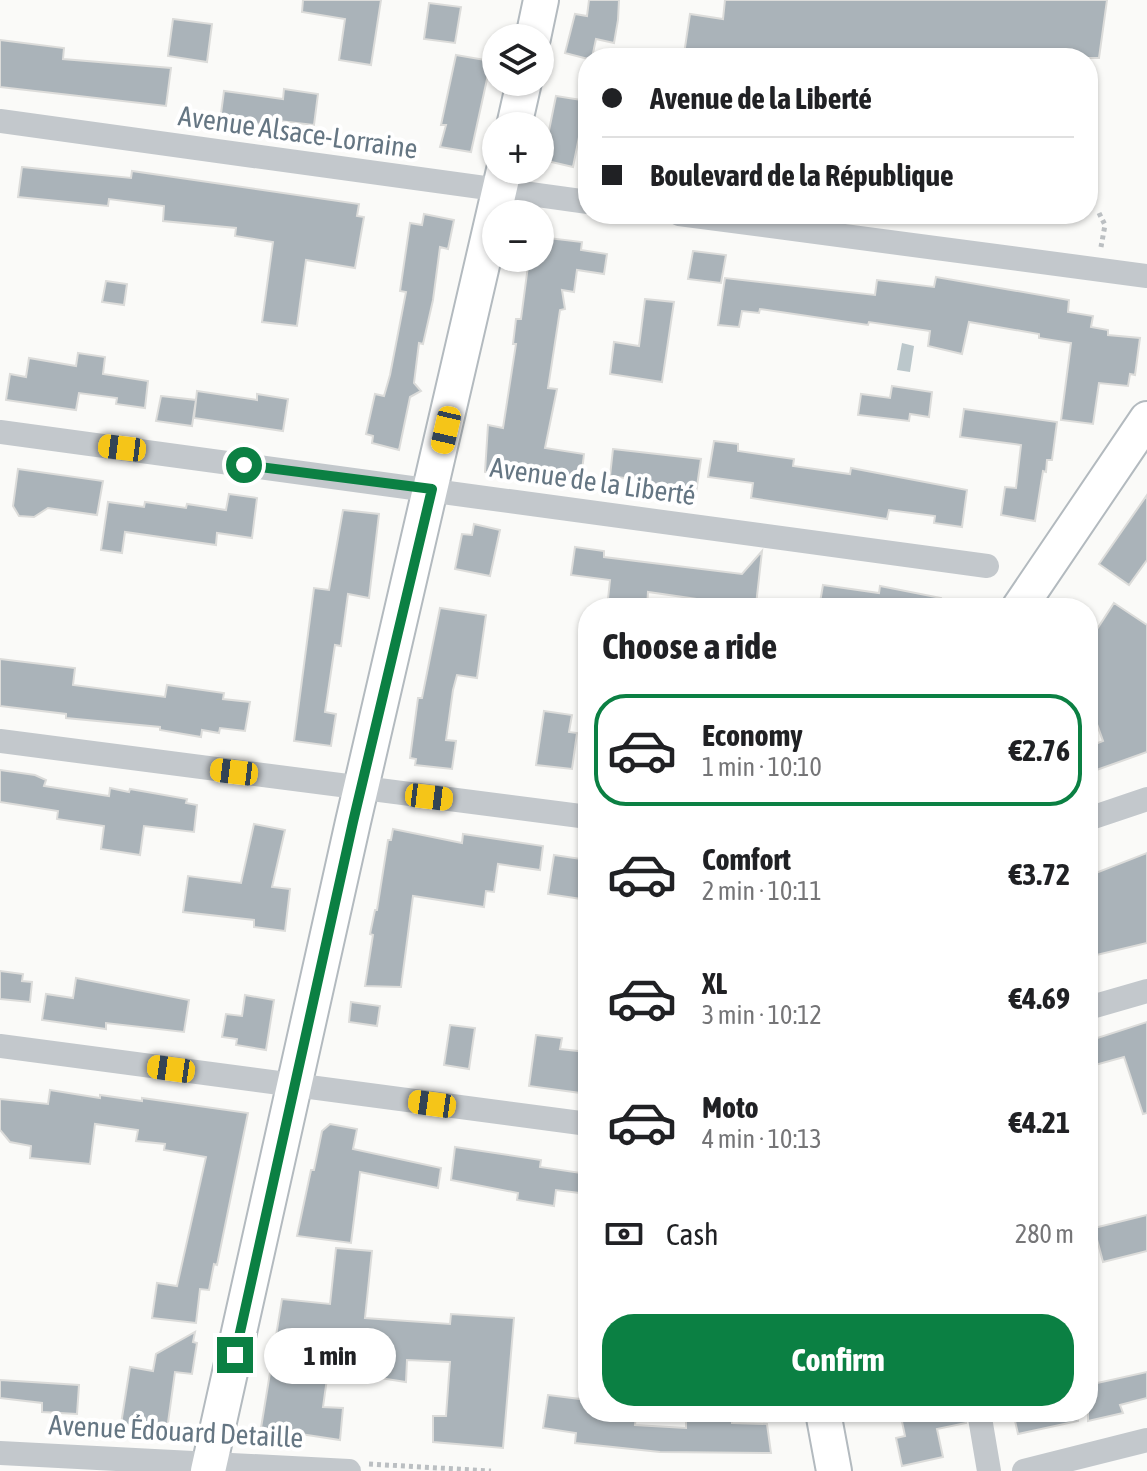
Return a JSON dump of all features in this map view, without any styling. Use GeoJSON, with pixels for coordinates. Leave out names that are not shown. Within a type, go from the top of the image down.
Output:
{"type":"FeatureCollection","features":[{"type":"Feature","properties":{"kind":"street"},"geometry":{"type":"LineString","coordinates":[[536,24],[541,0]]}},
{"type":"Feature","properties":{"kind":"street","name":"Avenue Alsace-Lorraine"},"geometry":{"type":"LineString","coordinates":[[0,121],[482,178]]}},
{"type":"Feature","properties":{"kind":"street"},"geometry":{"type":"LineString","coordinates":[[210,1467],[361,789],[501,184]]}},
{"type":"Feature","properties":{"kind":"street","name":"Avenue Alsace-Lorraine"},"geometry":{"type":"LineString","coordinates":[[518,184],[578,199]]}},
{"type":"Feature","properties":{"kind":"street"},"geometry":{"type":"LineString","coordinates":[[755,224],[1147,276]]}},
{"type":"Feature","properties":{"kind":"street"},"geometry":{"type":"LineString","coordinates":[[1026,598],[1147,419]]}},
{"type":"Feature","properties":{"kind":"street","name":"Avenue de la Liberté"},"geometry":{"type":"LineString","coordinates":[[0,432],[987,566]]}},
{"type":"Feature","properties":{"kind":"street"},"geometry":{"type":"LineString","coordinates":[[0,741],[578,816]]}},
{"type":"Feature","properties":{"kind":"street"},"geometry":{"type":"LineString","coordinates":[[1098,816],[1147,799]]}},
{"type":"Feature","properties":{"kind":"street"},"geometry":{"type":"LineString","coordinates":[[1098,1005],[1147,991]]}},
{"type":"Feature","properties":{"kind":"street"},"geometry":{"type":"LineString","coordinates":[[0,1046],[578,1123]]}},
{"type":"Feature","properties":{"kind":"street"},"geometry":{"type":"LineString","coordinates":[[825,1422],[834,1471]]}},
{"type":"Feature","properties":{"kind":"street"},"geometry":{"type":"LineString","coordinates":[[981,1422],[989,1471]]}},
{"type":"Feature","properties":{"kind":"street"},"geometry":{"type":"LineString","coordinates":[[1024,1471],[1147,1440]]}},
{"type":"Feature","properties":{"kind":"street","name":"Avenue Édouard Detaille"},"geometry":{"type":"LineString","coordinates":[[0,1453],[210,1467],[349,1471]]}},
{"type":"Feature","properties":{"kind":"path"},"geometry":{"type":"LineString","coordinates":[[1096,269],[1105,225],[1099,213]]}},
{"type":"Feature","properties":{"kind":"shaded area"},"geometry":{"type":"Polygon","coordinates":[[[902,343],[914,346],[910,372],[897,370],[902,343]]]}},
{"type":"Feature","properties":{"kind":"building"},"geometry":{"type":"Polygon","coordinates":[[[303,0],[381,0],[371,65],[339,60],[345,19],[302,12],[303,0]]]}},
{"type":"Feature","properties":{"kind":"building"},"geometry":{"type":"Polygon","coordinates":[[[589,0],[619,0],[614,43],[596,39],[594,48],[578,48],[578,56],[565,53],[575,14],[587,16],[589,0]]]}},
{"type":"Feature","properties":{"kind":"building"},"geometry":{"type":"Polygon","coordinates":[[[725,0],[1107,0],[1099,58],[1098,48],[685,48],[690,14],[723,19],[725,0]]]}},
{"type":"Feature","properties":{"kind":"building"},"geometry":{"type":"Polygon","coordinates":[[[429,3],[461,7],[455,43],[424,39],[429,3]]]}},
{"type":"Feature","properties":{"kind":"building"},"geometry":{"type":"Polygon","coordinates":[[[173,19],[212,24],[207,62],[168,56],[173,19]]]}},
{"type":"Feature","properties":{"kind":"building"},"geometry":{"type":"Polygon","coordinates":[[[0,40],[64,48],[63,59],[171,68],[166,106],[0,87],[0,40]]]}},
{"type":"Feature","properties":{"kind":"building"},"geometry":{"type":"Polygon","coordinates":[[[456,55],[482,59],[483,96],[471,152],[440,147],[446,125],[441,125],[456,55]]]}},
{"type":"Feature","properties":{"kind":"building"},"geometry":{"type":"Polygon","coordinates":[[[284,89],[318,94],[314,125],[263,119],[263,124],[251,125],[220,121],[224,91],[283,99],[284,89]]]}},
{"type":"Feature","properties":{"kind":"building"},"geometry":{"type":"Polygon","coordinates":[[[556,96],[578,99],[578,142],[573,167],[554,163],[553,112],[556,96]]]}},
{"type":"Feature","properties":{"kind":"building"},"geometry":{"type":"Polygon","coordinates":[[[22,167],[131,178],[132,171],[359,204],[357,216],[364,217],[355,268],[306,260],[297,326],[262,322],[273,242],[235,236],[236,228],[163,221],[164,206],[109,199],[108,206],[18,197],[22,167]]]}},
{"type":"Feature","properties":{"kind":"building"},"geometry":{"type":"Polygon","coordinates":[[[424,214],[454,220],[448,249],[440,247],[433,300],[423,344],[419,343],[414,383],[421,391],[410,397],[399,450],[372,443],[373,436],[366,434],[375,394],[384,396],[390,375],[406,292],[400,291],[410,223],[422,225],[424,214]]]}},
{"type":"Feature","properties":{"kind":"building"},"geometry":{"type":"Polygon","coordinates":[[[554,239],[582,242],[581,250],[607,254],[604,274],[577,270],[574,292],[562,290],[565,309],[560,310],[548,388],[557,389],[545,448],[584,454],[581,479],[508,468],[507,475],[485,472],[488,425],[503,428],[516,344],[513,344],[516,319],[521,319],[527,272],[554,272],[554,239]]]}},
{"type":"Feature","properties":{"kind":"building"},"geometry":{"type":"Polygon","coordinates":[[[693,251],[726,255],[721,283],[688,279],[693,251]]]}},
{"type":"Feature","properties":{"kind":"building"},"geometry":{"type":"Polygon","coordinates":[[[936,277],[1069,300],[1068,312],[1093,316],[1091,327],[1108,330],[1108,335],[1140,338],[1135,375],[1130,374],[1128,386],[1099,383],[1093,424],[1061,420],[1071,343],[1039,338],[1039,334],[969,322],[962,354],[928,346],[930,331],[760,309],[759,313],[742,311],[739,327],[718,325],[725,278],[875,295],[877,280],[934,287],[936,277]]]}},
{"type":"Feature","properties":{"kind":"building"},"geometry":{"type":"Polygon","coordinates":[[[106,281],[127,284],[124,305],[102,302],[106,281]]]}},
{"type":"Feature","properties":{"kind":"building"},"geometry":{"type":"Polygon","coordinates":[[[645,299],[674,302],[662,382],[610,374],[614,342],[639,346],[645,299]]]}},
{"type":"Feature","properties":{"kind":"building"},"geometry":{"type":"Polygon","coordinates":[[[78,353],[105,357],[103,374],[148,381],[145,408],[116,404],[117,398],[79,393],[76,410],[6,400],[10,374],[26,377],[29,358],[76,366],[78,353]]]}},
{"type":"Feature","properties":{"kind":"building"},"geometry":{"type":"Polygon","coordinates":[[[892,386],[932,392],[929,417],[910,414],[909,421],[858,415],[861,394],[890,398],[892,386]]]}},
{"type":"Feature","properties":{"kind":"building"},"geometry":{"type":"Polygon","coordinates":[[[197,391],[257,400],[257,394],[288,399],[283,431],[194,418],[197,391]]]}},
{"type":"Feature","properties":{"kind":"building"},"geometry":{"type":"Polygon","coordinates":[[[161,396],[196,400],[192,426],[156,421],[161,396]]]}},
{"type":"Feature","properties":{"kind":"building"},"geometry":{"type":"Polygon","coordinates":[[[964,409],[1057,422],[1052,460],[1047,460],[1046,472],[1043,471],[1035,521],[1001,515],[1005,487],[1016,488],[1021,445],[960,437],[964,409]]]}},
{"type":"Feature","properties":{"kind":"building"},"geometry":{"type":"Polygon","coordinates":[[[714,441],[738,444],[738,451],[794,459],[793,466],[850,474],[851,468],[967,490],[962,527],[934,523],[935,516],[889,510],[887,519],[751,498],[753,483],[708,477],[714,441]]]}},
{"type":"Feature","properties":{"kind":"building"},"geometry":{"type":"Polygon","coordinates":[[[613,449],[701,459],[696,493],[646,488],[647,481],[610,476],[613,449]]]}},
{"type":"Feature","properties":{"kind":"building"},"geometry":{"type":"Polygon","coordinates":[[[18,469],[103,481],[97,515],[48,508],[34,517],[19,516],[13,506],[18,469]]]}},
{"type":"Feature","properties":{"kind":"building"},"geometry":{"type":"Polygon","coordinates":[[[229,494],[257,498],[252,538],[217,533],[216,545],[125,532],[122,553],[101,550],[108,502],[144,507],[145,502],[186,508],[187,504],[226,510],[229,494]]]}},
{"type":"Feature","properties":{"kind":"building"},"geometry":{"type":"Polygon","coordinates":[[[1147,495],[1147,560],[1129,585],[1099,564],[1147,495]]]}},
{"type":"Feature","properties":{"kind":"building"},"geometry":{"type":"Polygon","coordinates":[[[343,510],[379,514],[369,598],[348,594],[341,646],[335,645],[325,712],[336,714],[331,746],[294,741],[314,588],[329,590],[343,510]]]}},
{"type":"Feature","properties":{"kind":"building"},"geometry":{"type":"Polygon","coordinates":[[[474,524],[500,530],[490,576],[455,569],[462,534],[472,535],[474,524]]]}},
{"type":"Feature","properties":{"kind":"building"},"geometry":{"type":"Polygon","coordinates":[[[575,547],[604,551],[604,557],[742,574],[762,551],[757,598],[690,598],[648,592],[648,598],[608,598],[610,580],[571,575],[575,547]]]}},
{"type":"Feature","properties":{"kind":"building"},"geometry":{"type":"Polygon","coordinates":[[[823,585],[879,593],[880,586],[941,598],[821,598],[823,585]]]}},
{"type":"Feature","properties":{"kind":"building"},"geometry":{"type":"Polygon","coordinates":[[[1114,603],[1147,625],[1147,752],[1098,769],[1098,743],[1103,741],[1098,727],[1098,628],[1114,603]]]}},
{"type":"Feature","properties":{"kind":"building"},"geometry":{"type":"Polygon","coordinates":[[[440,608],[486,615],[477,678],[457,675],[453,690],[446,740],[456,741],[452,769],[415,765],[416,759],[410,758],[418,698],[422,698],[440,608]]]}},
{"type":"Feature","properties":{"kind":"building"},"geometry":{"type":"Polygon","coordinates":[[[0,659],[75,668],[73,685],[165,697],[167,685],[224,693],[223,699],[250,702],[245,731],[220,728],[219,733],[202,730],[201,737],[160,730],[160,727],[66,718],[66,714],[0,706],[0,659]]]}},
{"type":"Feature","properties":{"kind":"building"},"geometry":{"type":"Polygon","coordinates":[[[544,711],[572,715],[569,732],[577,733],[572,769],[536,765],[544,711]]]}},
{"type":"Feature","properties":{"kind":"building"},"geometry":{"type":"Polygon","coordinates":[[[0,770],[35,775],[46,780],[44,786],[109,796],[110,788],[129,792],[130,789],[187,799],[186,803],[197,805],[194,832],[144,826],[140,855],[101,849],[104,826],[57,819],[58,811],[0,802],[0,770]]]}},
{"type":"Feature","properties":{"kind":"building"},"geometry":{"type":"Polygon","coordinates":[[[254,824],[285,830],[272,887],[290,889],[285,931],[254,927],[254,920],[183,912],[188,876],[241,883],[254,824]]]}},
{"type":"Feature","properties":{"kind":"building"},"geometry":{"type":"Polygon","coordinates":[[[393,829],[462,843],[463,834],[543,846],[540,870],[498,864],[494,892],[486,891],[484,907],[413,896],[401,987],[365,986],[373,935],[370,934],[388,840],[391,840],[393,829]]]}},
{"type":"Feature","properties":{"kind":"building"},"geometry":{"type":"Polygon","coordinates":[[[1147,853],[1147,943],[1098,955],[1098,872],[1147,853]]]}},
{"type":"Feature","properties":{"kind":"building"},"geometry":{"type":"Polygon","coordinates":[[[554,855],[578,859],[578,898],[548,894],[554,855]]]}},
{"type":"Feature","properties":{"kind":"building"},"geometry":{"type":"Polygon","coordinates":[[[0,971],[23,974],[22,981],[32,982],[30,1002],[0,999],[0,971]]]}},
{"type":"Feature","properties":{"kind":"building"},"geometry":{"type":"Polygon","coordinates":[[[76,978],[189,1000],[184,1032],[106,1023],[106,1029],[42,1020],[46,994],[73,998],[76,978]]]}},
{"type":"Feature","properties":{"kind":"building"},"geometry":{"type":"Polygon","coordinates":[[[245,995],[274,1000],[266,1050],[236,1045],[237,1039],[222,1037],[226,1014],[242,1016],[245,995]]]}},
{"type":"Feature","properties":{"kind":"building"},"geometry":{"type":"Polygon","coordinates":[[[351,1002],[380,1006],[377,1026],[349,1022],[351,1002]]]}},
{"type":"Feature","properties":{"kind":"building"},"geometry":{"type":"Polygon","coordinates":[[[1147,1022],[1147,1113],[1143,1114],[1124,1057],[1098,1064],[1098,1038],[1147,1022]]]}},
{"type":"Feature","properties":{"kind":"building"},"geometry":{"type":"Polygon","coordinates":[[[450,1025],[475,1028],[469,1069],[444,1065],[450,1025]]]}},
{"type":"Feature","properties":{"kind":"building"},"geometry":{"type":"Polygon","coordinates":[[[536,1035],[562,1038],[560,1049],[578,1051],[578,1093],[529,1086],[536,1035]]]}},
{"type":"Feature","properties":{"kind":"building"},"geometry":{"type":"Polygon","coordinates":[[[50,1090],[100,1098],[100,1095],[142,1101],[142,1098],[248,1113],[217,1265],[214,1264],[209,1290],[200,1289],[196,1323],[152,1318],[157,1283],[177,1286],[206,1157],[164,1150],[165,1144],[136,1141],[138,1130],[95,1124],[90,1164],[30,1158],[31,1146],[10,1142],[0,1130],[0,1099],[48,1104],[50,1090]]]}},
{"type":"Feature","properties":{"kind":"building"},"geometry":{"type":"Polygon","coordinates":[[[330,1124],[357,1129],[353,1149],[441,1168],[438,1188],[360,1172],[351,1243],[297,1236],[322,1131],[330,1124]]]}},
{"type":"Feature","properties":{"kind":"building"},"geometry":{"type":"Polygon","coordinates":[[[455,1147],[541,1160],[540,1167],[578,1173],[578,1193],[556,1190],[554,1206],[517,1200],[518,1193],[451,1180],[455,1147]]]}},
{"type":"Feature","properties":{"kind":"building"},"geometry":{"type":"Polygon","coordinates":[[[1147,1215],[1147,1251],[1103,1262],[1098,1227],[1147,1215]]]}},
{"type":"Feature","properties":{"kind":"building"},"geometry":{"type":"Polygon","coordinates":[[[336,1248],[372,1251],[365,1318],[450,1324],[451,1314],[514,1318],[503,1448],[433,1442],[433,1416],[446,1416],[450,1362],[407,1360],[406,1382],[373,1377],[375,1358],[330,1357],[323,1407],[343,1408],[340,1440],[261,1428],[282,1299],[330,1304],[336,1248]]]}},
{"type":"Feature","properties":{"kind":"building"},"geometry":{"type":"Polygon","coordinates":[[[195,1332],[193,1342],[197,1343],[192,1374],[175,1372],[167,1430],[121,1424],[130,1367],[153,1371],[156,1354],[195,1332]]]}},
{"type":"Feature","properties":{"kind":"building"},"geometry":{"type":"Polygon","coordinates":[[[1147,1372],[1147,1398],[1120,1405],[1123,1413],[1098,1419],[1098,1383],[1147,1372]]]}},
{"type":"Feature","properties":{"kind":"building"},"geometry":{"type":"Polygon","coordinates":[[[0,1380],[79,1385],[77,1414],[42,1412],[42,1403],[0,1398],[0,1380]]]}},
{"type":"Feature","properties":{"kind":"building"},"geometry":{"type":"Polygon","coordinates":[[[548,1395],[578,1399],[578,1422],[635,1422],[635,1425],[686,1428],[686,1422],[767,1424],[771,1453],[660,1452],[575,1443],[576,1433],[543,1428],[548,1395]]]}},
{"type":"Feature","properties":{"kind":"building"},"geometry":{"type":"Polygon","coordinates":[[[902,1422],[966,1422],[937,1429],[943,1457],[902,1466],[896,1438],[905,1436],[902,1422]]]}},
{"type":"Feature","properties":{"kind":"building"},"geometry":{"type":"Polygon","coordinates":[[[1015,1422],[1073,1422],[1018,1434],[1015,1422]]]}},
{"type":"Feature","properties":{"kind":"route"},"geometry":{"type":"LineString","coordinates":[[235,1355],[353,822],[432,489],[244,465]]}}]}
